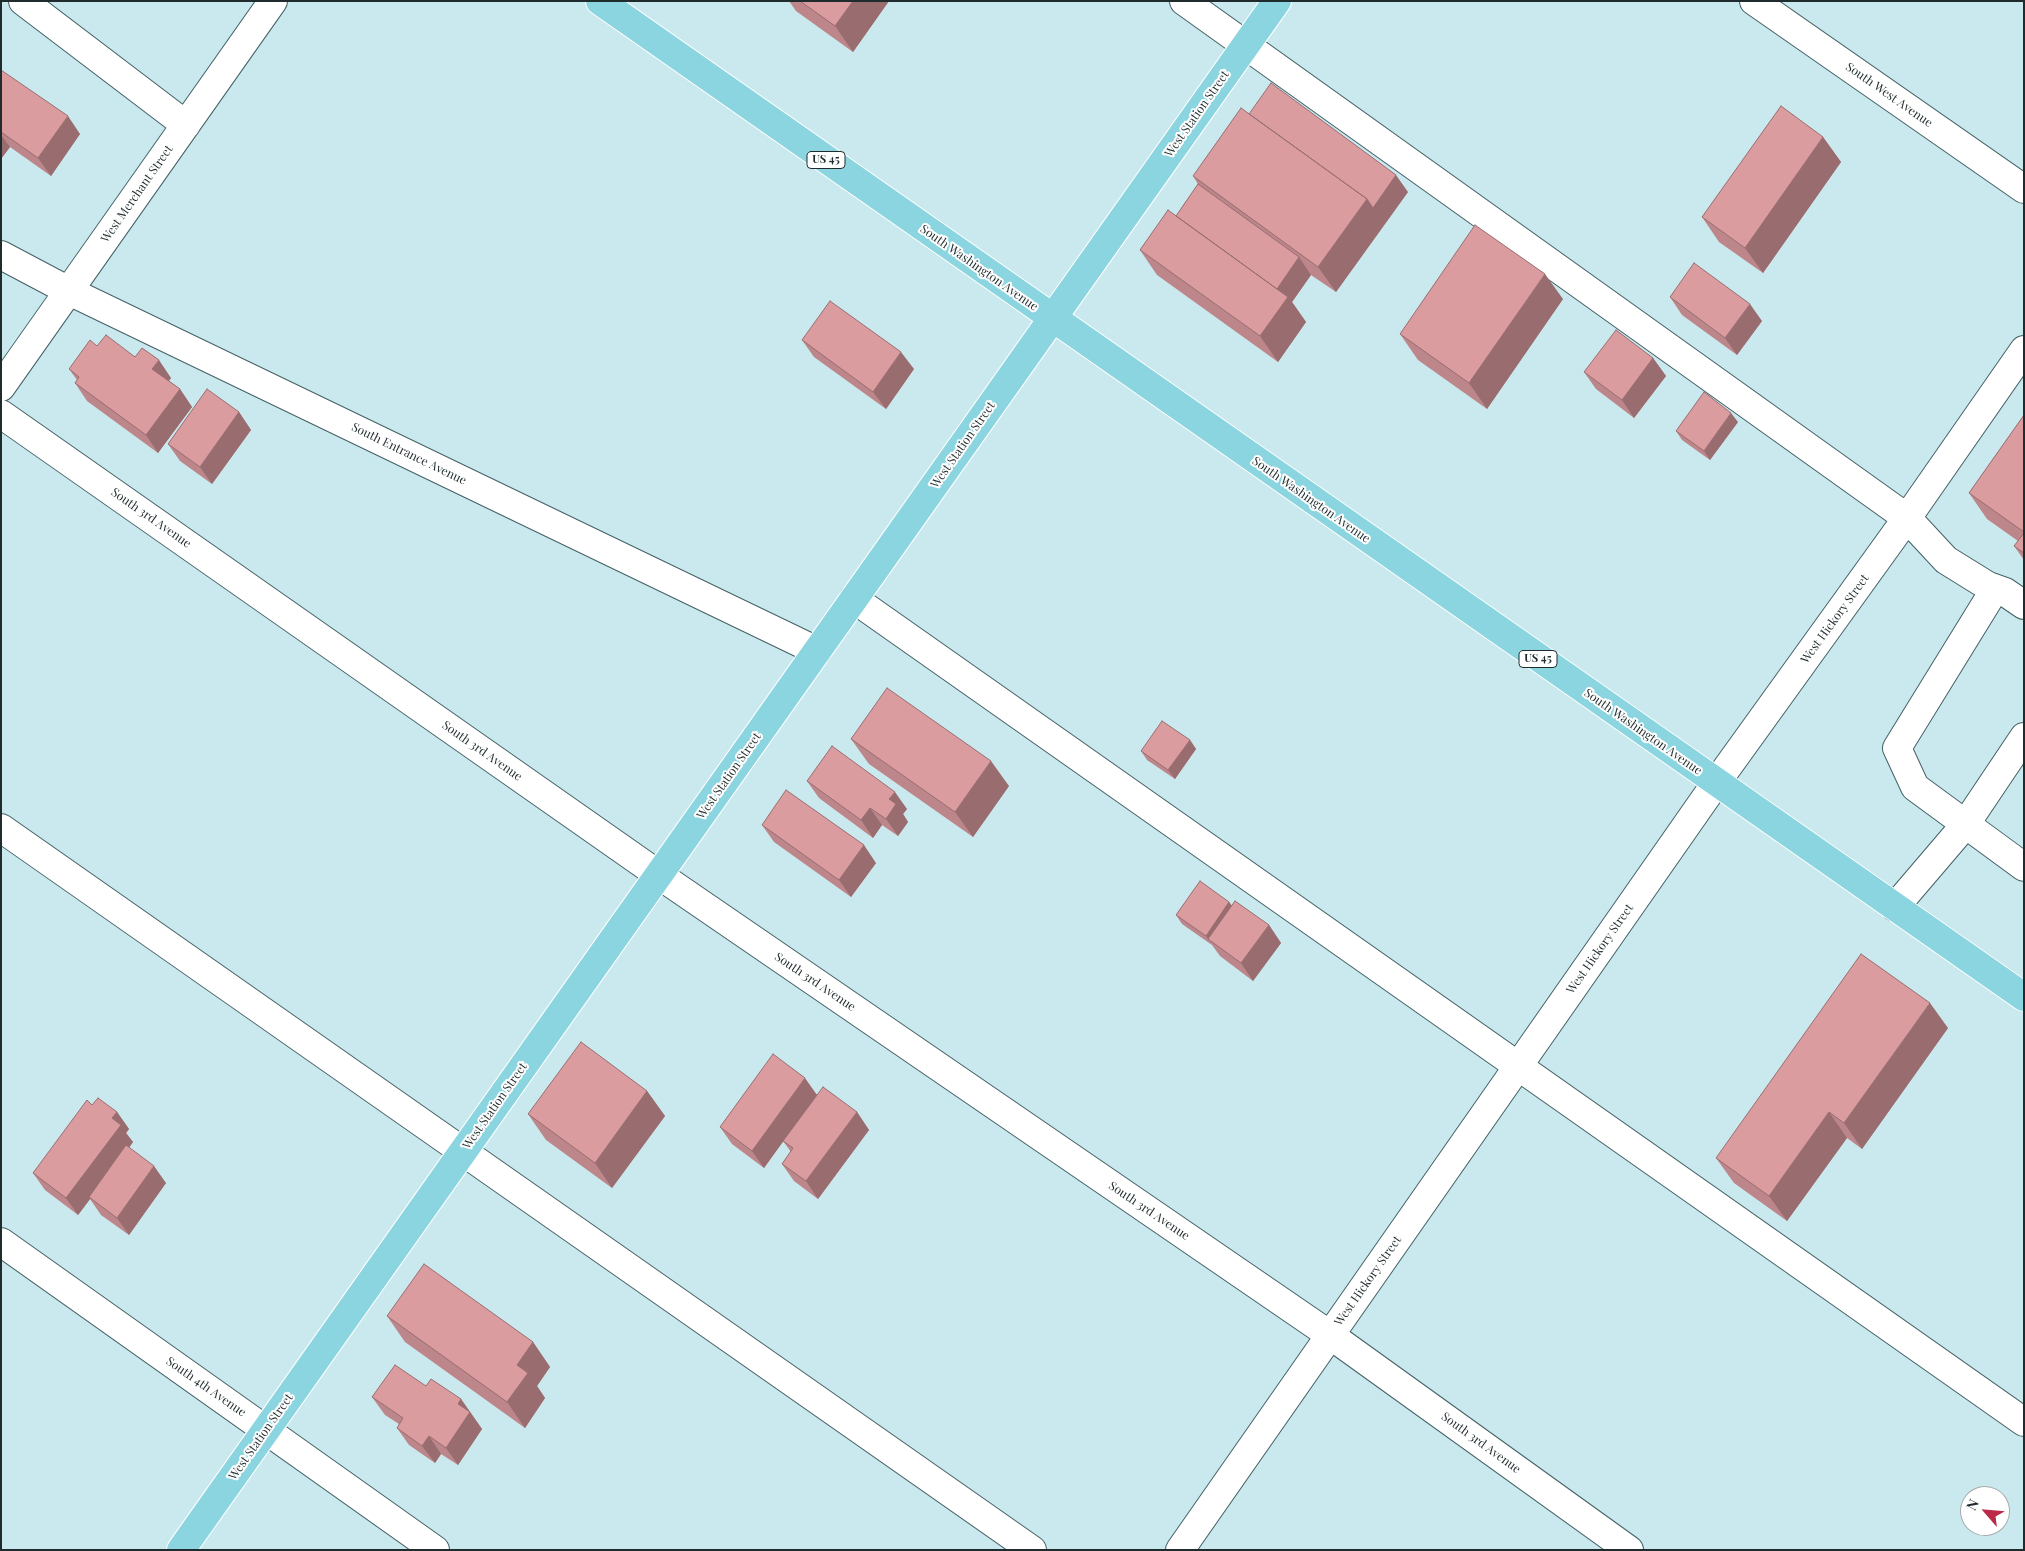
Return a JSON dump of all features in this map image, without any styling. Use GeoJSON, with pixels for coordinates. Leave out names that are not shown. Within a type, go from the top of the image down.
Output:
{"type":"FeatureCollection","features":[{"type":"Feature","properties":{"kind":"main road","name":"West Station Street"},"geometry":{"type":"LineString","coordinates":[[181,1550],[1277,1]]}},
{"type":"Feature","properties":{"kind":"main road","name":"South Washington Avenue"},"geometry":{"type":"LineString","coordinates":[[606,3],[1052,319],[2024,997]]}},
{"type":"Feature","properties":{"kind":"street"},"geometry":{"type":"LineString","coordinates":[[23,1],[186,125]]}},
{"type":"Feature","properties":{"kind":"street","name":"West Merchant Street"},"geometry":{"type":"LineString","coordinates":[[1,387],[273,1]]}},
{"type":"Feature","properties":{"kind":"street"},"geometry":{"type":"LineString","coordinates":[[1184,1],[1907,518],[1946,560],[1995,589],[2005,592],[2024,605]]}},
{"type":"Feature","properties":{"kind":"street","name":"South West Avenue"},"geometry":{"type":"LineString","coordinates":[[1754,1],[2024,189]]}},
{"type":"Feature","properties":{"kind":"street","name":"South Entrance Avenue"},"geometry":{"type":"LineString","coordinates":[[1,255],[70,291],[817,651]]}},
{"type":"Feature","properties":{"kind":"street","name":"West Hickory Street"},"geometry":{"type":"LineString","coordinates":[[1180,1550],[1716,783],[1907,518],[2024,350]]}},
{"type":"Feature","properties":{"kind":"street","name":"South 3rd Avenue"},"geometry":{"type":"LineString","coordinates":[[1,414],[659,875],[1330,1335],[1629,1550]]}},
{"type":"Feature","properties":{"kind":"street"},"geometry":{"type":"LineString","coordinates":[[1995,589],[1897,748],[1915,787],[2024,868]]}},
{"type":"Feature","properties":{"kind":"street"},"geometry":{"type":"LineString","coordinates":[[854,599],[2024,1422]]}},
{"type":"Feature","properties":{"kind":"street"},"geometry":{"type":"LineString","coordinates":[[1895,907],[1965,825],[2024,737]]}},
{"type":"Feature","properties":{"kind":"street"},"geometry":{"type":"LineString","coordinates":[[1,828],[1032,1550]]}},
{"type":"Feature","properties":{"kind":"street","name":"South 4th Avenue"},"geometry":{"type":"LineString","coordinates":[[1,1242],[435,1550]]}},
{"type":"Feature","properties":{"kind":"building"},"geometry":{"type":"Polygon","coordinates":[[[800,1],[853,1],[835,26],[800,1]]]}},
{"type":"Feature","properties":{"kind":"building"},"geometry":{"type":"Polygon","coordinates":[[[1,70],[68,116],[38,158],[1,132],[1,70]]]}},
{"type":"Feature","properties":{"kind":"building"},"geometry":{"type":"Polygon","coordinates":[[[1271,83],[1396,175],[1373,208],[1367,199],[1249,114],[1271,83]]]}},
{"type":"Feature","properties":{"kind":"building"},"geometry":{"type":"Polygon","coordinates":[[[1781,106],[1823,137],[1745,248],[1702,217],[1781,106]]]}},
{"type":"Feature","properties":{"kind":"building"},"geometry":{"type":"Polygon","coordinates":[[[1241,108],[1367,199],[1318,267],[1193,176],[1241,108]]]}},
{"type":"Feature","properties":{"kind":"building"},"geometry":{"type":"Polygon","coordinates":[[[1198,184],[1299,257],[1277,289],[1176,216],[1198,184]]]}},
{"type":"Feature","properties":{"kind":"building"},"geometry":{"type":"Polygon","coordinates":[[[1168,210],[1288,297],[1260,336],[1140,250],[1168,210]]]}},
{"type":"Feature","properties":{"kind":"building"},"geometry":{"type":"Polygon","coordinates":[[[1475,225],[1545,274],[1469,383],[1400,334],[1475,225]]]}},
{"type":"Feature","properties":{"kind":"building"},"geometry":{"type":"Polygon","coordinates":[[[1694,263],[1750,304],[1725,338],[1670,297],[1694,263]]]}},
{"type":"Feature","properties":{"kind":"building"},"geometry":{"type":"Polygon","coordinates":[[[830,301],[901,352],[873,392],[802,340],[830,301]]]}},
{"type":"Feature","properties":{"kind":"building"},"geometry":{"type":"Polygon","coordinates":[[[1616,330],[1653,358],[1622,400],[1584,372],[1616,330]]]}},
{"type":"Feature","properties":{"kind":"building"},"geometry":{"type":"Polygon","coordinates":[[[106,335],[135,357],[142,348],[159,360],[152,369],[180,389],[146,435],[75,383],[79,377],[69,369],[90,340],[97,346],[106,335]]]}},
{"type":"Feature","properties":{"kind":"building"},"geometry":{"type":"Polygon","coordinates":[[[207,389],[239,412],[200,467],[168,444],[207,389]]]}},
{"type":"Feature","properties":{"kind":"building"},"geometry":{"type":"Polygon","coordinates":[[[1704,392],[1731,413],[1704,451],[1676,431],[1704,392]]]}},
{"type":"Feature","properties":{"kind":"building"},"geometry":{"type":"Polygon","coordinates":[[[2024,415],[2024,532],[1969,493],[2024,415]]]}},
{"type":"Feature","properties":{"kind":"building"},"geometry":{"type":"Polygon","coordinates":[[[2024,533],[2024,553],[2014,546],[2024,533]]]}},
{"type":"Feature","properties":{"kind":"building"},"geometry":{"type":"Polygon","coordinates":[[[887,688],[991,761],[955,812],[851,739],[887,688]]]}},
{"type":"Feature","properties":{"kind":"building"},"geometry":{"type":"Polygon","coordinates":[[[1162,721],[1190,740],[1168,770],[1141,751],[1162,721]]]}},
{"type":"Feature","properties":{"kind":"building"},"geometry":{"type":"Polygon","coordinates":[[[832,746],[895,792],[889,799],[896,804],[886,819],[870,808],[861,820],[807,781],[832,746]]]}},
{"type":"Feature","properties":{"kind":"building"},"geometry":{"type":"Polygon","coordinates":[[[786,790],[864,845],[839,880],[762,825],[786,790]]]}},
{"type":"Feature","properties":{"kind":"building"},"geometry":{"type":"Polygon","coordinates":[[[1200,881],[1229,902],[1206,936],[1176,915],[1200,881]]]}},
{"type":"Feature","properties":{"kind":"building"},"geometry":{"type":"Polygon","coordinates":[[[1235,901],[1269,925],[1241,963],[1208,939],[1235,901]]]}},
{"type":"Feature","properties":{"kind":"building"},"geometry":{"type":"Polygon","coordinates":[[[1861,954],[1930,1003],[1844,1123],[1829,1112],[1769,1196],[1716,1158],[1861,954]]]}},
{"type":"Feature","properties":{"kind":"building"},"geometry":{"type":"Polygon","coordinates":[[[581,1042],[647,1091],[595,1163],[528,1114],[581,1042]]]}},
{"type":"Feature","properties":{"kind":"building"},"geometry":{"type":"Polygon","coordinates":[[[773,1054],[805,1078],[752,1151],[720,1127],[773,1054]]]}},
{"type":"Feature","properties":{"kind":"building"},"geometry":{"type":"Polygon","coordinates":[[[823,1087],[857,1112],[806,1181],[782,1164],[793,1148],[783,1141],[823,1087]]]}},
{"type":"Feature","properties":{"kind":"building"},"geometry":{"type":"Polygon","coordinates":[[[98,1098],[117,1112],[112,1118],[121,1125],[66,1198],[33,1173],[87,1100],[92,1105],[98,1098]]]}},
{"type":"Feature","properties":{"kind":"building"},"geometry":{"type":"Polygon","coordinates":[[[126,1145],[154,1166],[117,1218],[89,1197],[126,1145]]]}},
{"type":"Feature","properties":{"kind":"building"},"geometry":{"type":"Polygon","coordinates":[[[424,1264],[533,1342],[517,1365],[528,1373],[507,1402],[387,1316],[424,1264]]]}},
{"type":"Feature","properties":{"kind":"building"},"geometry":{"type":"Polygon","coordinates":[[[395,1365],[426,1386],[431,1379],[461,1399],[458,1404],[470,1412],[446,1448],[429,1436],[422,1446],[397,1428],[403,1418],[372,1397],[395,1365]]]}}]}
